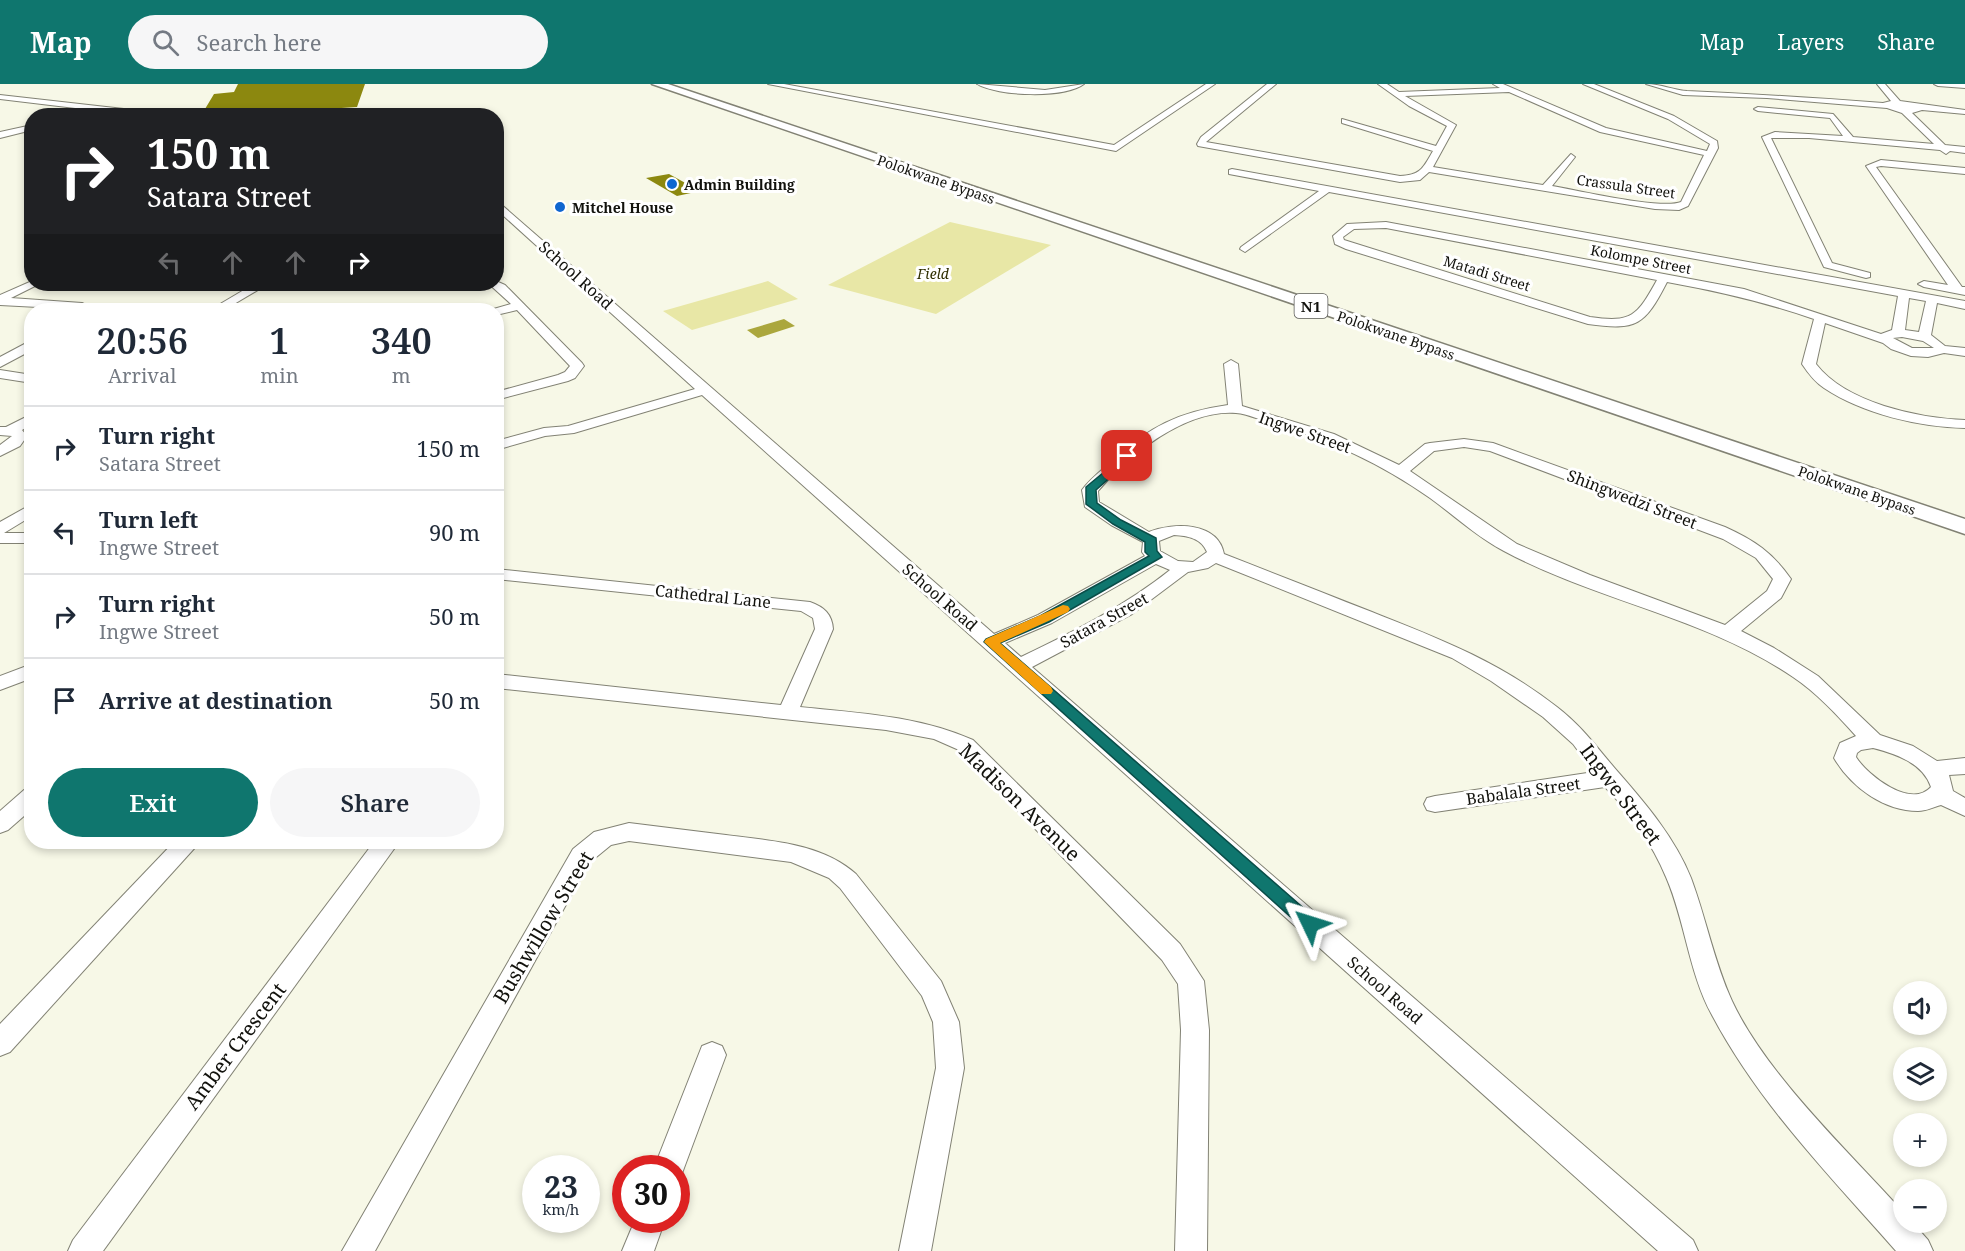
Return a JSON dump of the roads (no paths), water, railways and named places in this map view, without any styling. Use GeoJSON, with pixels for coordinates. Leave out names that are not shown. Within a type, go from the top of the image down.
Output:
{"type":"FeatureCollection","features":[{"type":"Feature","properties":{"kind":"highway","name":"Polokwane Bypass"},"geometry":{"type":"LineString","coordinates":[[664,85],[1965,527]]}},
{"type":"Feature","properties":{"kind":"street"},"geometry":{"type":"LineString","coordinates":[[772,84],[1116,148],[1211,84]]}},
{"type":"Feature","properties":{"kind":"street"},"geometry":{"type":"LineString","coordinates":[[981,84],[1036,92],[1064,90],[1080,84]]}},
{"type":"Feature","properties":{"kind":"street"},"geometry":{"type":"LineString","coordinates":[[1272,84],[1204,139],[1201,144],[1400,179],[1417,178],[1427,169],[1452,125],[1382,84]]}},
{"type":"Feature","properties":{"kind":"street"},"geometry":{"type":"LineString","coordinates":[[1497,84],[1603,130],[1709,154],[1714,148],[1714,143],[1705,136],[1643,106],[1587,84]]}},
{"type":"Feature","properties":{"kind":"street"},"geometry":{"type":"LineString","coordinates":[[1650,84],[1683,93],[1767,96],[1886,106],[1905,111],[1921,108]]}},
{"type":"Feature","properties":{"kind":"street"},"geometry":{"type":"LineString","coordinates":[[1881,84],[1897,103]]}},
{"type":"Feature","properties":{"kind":"street"},"geometry":{"type":"LineString","coordinates":[[1938,84],[1961,85]]}},
{"type":"Feature","properties":{"kind":"street"},"geometry":{"type":"LineString","coordinates":[[1943,84],[1955,96]]}},
{"type":"Feature","properties":{"kind":"street"},"geometry":{"type":"LineString","coordinates":[[1397,94],[1508,90]]}},
{"type":"Feature","properties":{"kind":"street"},"geometry":{"type":"LineString","coordinates":[[0,97],[98,108]]}},
{"type":"Feature","properties":{"kind":"street"},"geometry":{"type":"LineString","coordinates":[[1886,106],[1897,103],[1921,108],[1965,112]]}},
{"type":"Feature","properties":{"kind":"street"},"geometry":{"type":"LineString","coordinates":[[1758,109],[1833,116],[1850,139]]}},
{"type":"Feature","properties":{"kind":"street"},"geometry":{"type":"LineString","coordinates":[[1905,111],[1946,152]]}},
{"type":"Feature","properties":{"kind":"street"},"geometry":{"type":"LineString","coordinates":[[1345,121],[1437,149]]}},
{"type":"Feature","properties":{"kind":"street"},"geometry":{"type":"LineString","coordinates":[[0,135],[24,129]]}},
{"type":"Feature","properties":{"kind":"street"},"geometry":{"type":"LineString","coordinates":[[1882,277],[1850,272],[1828,265],[1766,137],[1794,135],[1850,139],[1946,152],[1965,150]]}},
{"type":"Feature","properties":{"kind":"street","name":"Crassula Street"},"geometry":{"type":"LineString","coordinates":[[1427,169],[1655,206],[1679,207],[1685,204],[1709,154]]}},
{"type":"Feature","properties":{"kind":"street"},"geometry":{"type":"LineString","coordinates":[[1546,187],[1571,157]]}},
{"type":"Feature","properties":{"kind":"street"},"geometry":{"type":"LineString","coordinates":[[1961,291],[1871,166],[1881,163],[1962,169]]}},
{"type":"Feature","properties":{"kind":"street"},"geometry":{"type":"LineString","coordinates":[[1232,172],[1965,305]]}},
{"type":"Feature","properties":{"kind":"street"},"geometry":{"type":"LineString","coordinates":[[1245,249],[1327,189]]}},
{"type":"Feature","properties":{"kind":"street","name":"School Road"},"geometry":{"type":"LineString","coordinates":[[504,210],[700,386],[1682,1251]]}},
{"type":"Feature","properties":{"kind":"street","name":"Matadi Street"},"geometry":{"type":"LineString","coordinates":[[1386,225],[1351,226],[1338,236],[1339,242],[1588,320],[1623,323],[1637,319],[1645,313],[1663,279]]}},
{"type":"Feature","properties":{"kind":"street","name":"Kolompe Street"},"geometry":{"type":"LineString","coordinates":[[1386,225],[1743,293],[1886,340],[1896,347],[1914,352],[1932,353],[1941,349]]}},
{"type":"Feature","properties":{"kind":"street"},"geometry":{"type":"LineString","coordinates":[[1914,283],[1961,291]]}},
{"type":"Feature","properties":{"kind":"street"},"geometry":{"type":"LineString","coordinates":[[0,300],[24,288]]}},
{"type":"Feature","properties":{"kind":"street"},"geometry":{"type":"LineString","coordinates":[[504,290],[577,366],[570,375],[563,378],[504,394]]}},
{"type":"Feature","properties":{"kind":"street"},"geometry":{"type":"LineString","coordinates":[[228,303],[250,291]]}},
{"type":"Feature","properties":{"kind":"street"},"geometry":{"type":"LineString","coordinates":[[1898,333],[1904,294]]}},
{"type":"Feature","properties":{"kind":"street"},"geometry":{"type":"LineString","coordinates":[[1923,337],[1932,299]]}},
{"type":"Feature","properties":{"kind":"street"},"geometry":{"type":"LineString","coordinates":[[0,300],[35,303]]}},
{"type":"Feature","properties":{"kind":"street"},"geometry":{"type":"LineString","coordinates":[[504,309],[519,306]]}},
{"type":"Feature","properties":{"kind":"street"},"geometry":{"type":"LineString","coordinates":[[1820,318],[1809,364],[1827,384],[1860,401],[1909,416],[1965,424]]}},
{"type":"Feature","properties":{"kind":"street"},"geometry":{"type":"LineString","coordinates":[[1886,340],[1887,335],[1898,333],[1923,337],[1938,344],[1941,349],[1965,352]]}},
{"type":"Feature","properties":{"kind":"street"},"geometry":{"type":"LineString","coordinates":[[0,363],[24,349]]}},
{"type":"Feature","properties":{"kind":"street"},"geometry":{"type":"LineString","coordinates":[[1230,364],[1235,409]]}},
{"type":"Feature","properties":{"kind":"street"},"geometry":{"type":"LineString","coordinates":[[0,374],[24,378]]}},
{"type":"Feature","properties":{"kind":"street"},"geometry":{"type":"LineString","coordinates":[[504,444],[544,432],[561,421],[700,386]]}},
{"type":"Feature","properties":{"kind":"street","name":"Ingwe Street"},"geometry":{"type":"LineString","coordinates":[[1154,549],[1091,504],[1090,490],[1158,430],[1191,414],[1235,409],[1283,421],[1340,441],[1400,471],[1509,547],[1581,579],[1728,632],[1802,674],[1844,710],[1873,741]]}},
{"type":"Feature","properties":{"kind":"street"},"geometry":{"type":"LineString","coordinates":[[5,431],[24,422]]}},
{"type":"Feature","properties":{"kind":"street"},"geometry":{"type":"LineString","coordinates":[[5,431],[20,436],[5,449]]}},
{"type":"Feature","properties":{"kind":"street","name":"Shingwedzi Street"},"geometry":{"type":"LineString","coordinates":[[1400,471],[1430,447],[1464,443],[1493,447],[1719,531],[1749,545],[1771,560],[1782,579],[1774,594],[1728,632]]}},
{"type":"Feature","properties":{"kind":"street"},"geometry":{"type":"LineString","coordinates":[[5,449],[24,449]]}},
{"type":"Feature","properties":{"kind":"street"},"geometry":{"type":"LineString","coordinates":[[0,530],[24,514]]}},
{"type":"Feature","properties":{"kind":"street"},"geometry":{"type":"LineString","coordinates":[[1173,530],[1194,531],[1211,541],[1215,547],[1214,556],[1205,564],[1184,567],[1164,562],[1154,549],[1156,535],[1173,530]]}},
{"type":"Feature","properties":{"kind":"street"},"geometry":{"type":"LineString","coordinates":[[0,538],[24,538]]}},
{"type":"Feature","properties":{"kind":"street","name":"Satara Street"},"geometry":{"type":"LineString","coordinates":[[991,642],[1065,609],[1154,549]]}},
{"type":"Feature","properties":{"kind":"street","name":"Ingwe Street"},"geometry":{"type":"LineString","coordinates":[[1214,556],[1459,654],[1498,676],[1550,712],[1580,739],[1610,778],[1632,801],[1653,831],[1678,876],[1699,933],[1720,1005],[1750,1058],[1809,1131],[1917,1251]]}},
{"type":"Feature","properties":{"kind":"street","name":"Satara Street"},"geometry":{"type":"LineString","coordinates":[[1018,666],[1122,613],[1147,598],[1184,567]]}},
{"type":"Feature","properties":{"kind":"street","name":"Cathedral Lane"},"geometry":{"type":"LineString","coordinates":[[504,575],[804,606],[818,611],[824,619],[824,629],[788,712]]}},
{"type":"Feature","properties":{"kind":"street"},"geometry":{"type":"LineString","coordinates":[[0,684],[24,674]]}},
{"type":"Feature","properties":{"kind":"street","name":"Madison Avenue"},"geometry":{"type":"LineString","coordinates":[[504,682],[885,723],[939,733],[966,745],[1172,952],[1191,981],[1195,1030],[1191,1251]]}},
{"type":"Feature","properties":{"kind":"street"},"geometry":{"type":"LineString","coordinates":[[1873,741],[1906,751],[1933,769],[1941,780],[1943,789],[1940,794],[1929,801],[1901,799],[1885,794],[1857,777],[1845,758],[1845,750],[1860,742],[1873,741]]}},
{"type":"Feature","properties":{"kind":"street"},"geometry":{"type":"LineString","coordinates":[[1933,769],[1965,766]]}},
{"type":"Feature","properties":{"kind":"street","name":"Babalala Street"},"geometry":{"type":"LineString","coordinates":[[1436,804],[1610,778]]}},
{"type":"Feature","properties":{"kind":"street"},"geometry":{"type":"LineString","coordinates":[[1940,794],[1965,808]]}},
{"type":"Feature","properties":{"kind":"street"},"geometry":{"type":"LineString","coordinates":[[0,824],[24,803]]}},
{"type":"Feature","properties":{"kind":"street","name":"Bushwillow Street"},"geometry":{"type":"LineString","coordinates":[[358,1251],[581,855],[598,839],[629,832],[791,853],[812,859],[837,872],[855,888],[932,989],[946,1022],[950,1068],[915,1251]]}},
{"type":"Feature","properties":{"kind":"street"},"geometry":{"type":"LineString","coordinates":[[0,1043],[181,849]]}},
{"type":"Feature","properties":{"kind":"street","name":"Amber Crescent"},"geometry":{"type":"LineString","coordinates":[[84,1251],[382,849]]}},
{"type":"Feature","properties":{"kind":"street"},"geometry":{"type":"LineString","coordinates":[[674,1155],[712,1055]]}},
{"type":"Feature","properties":{"kind":"street"},"geometry":{"type":"LineString","coordinates":[[638,1251],[645,1233]]}},
{"type":"Feature","properties":{"kind":"place","name":"Admin Building"},"geometry":{"type":"Point","coordinates":[672,184]}},
{"type":"Feature","properties":{"kind":"place","name":"Mitchel House"},"geometry":{"type":"Point","coordinates":[560,207]}},
{"type":"Feature","properties":{"kind":"park label","name":"Field"},"geometry":{"type":"Point","coordinates":[933,273]}}]}
